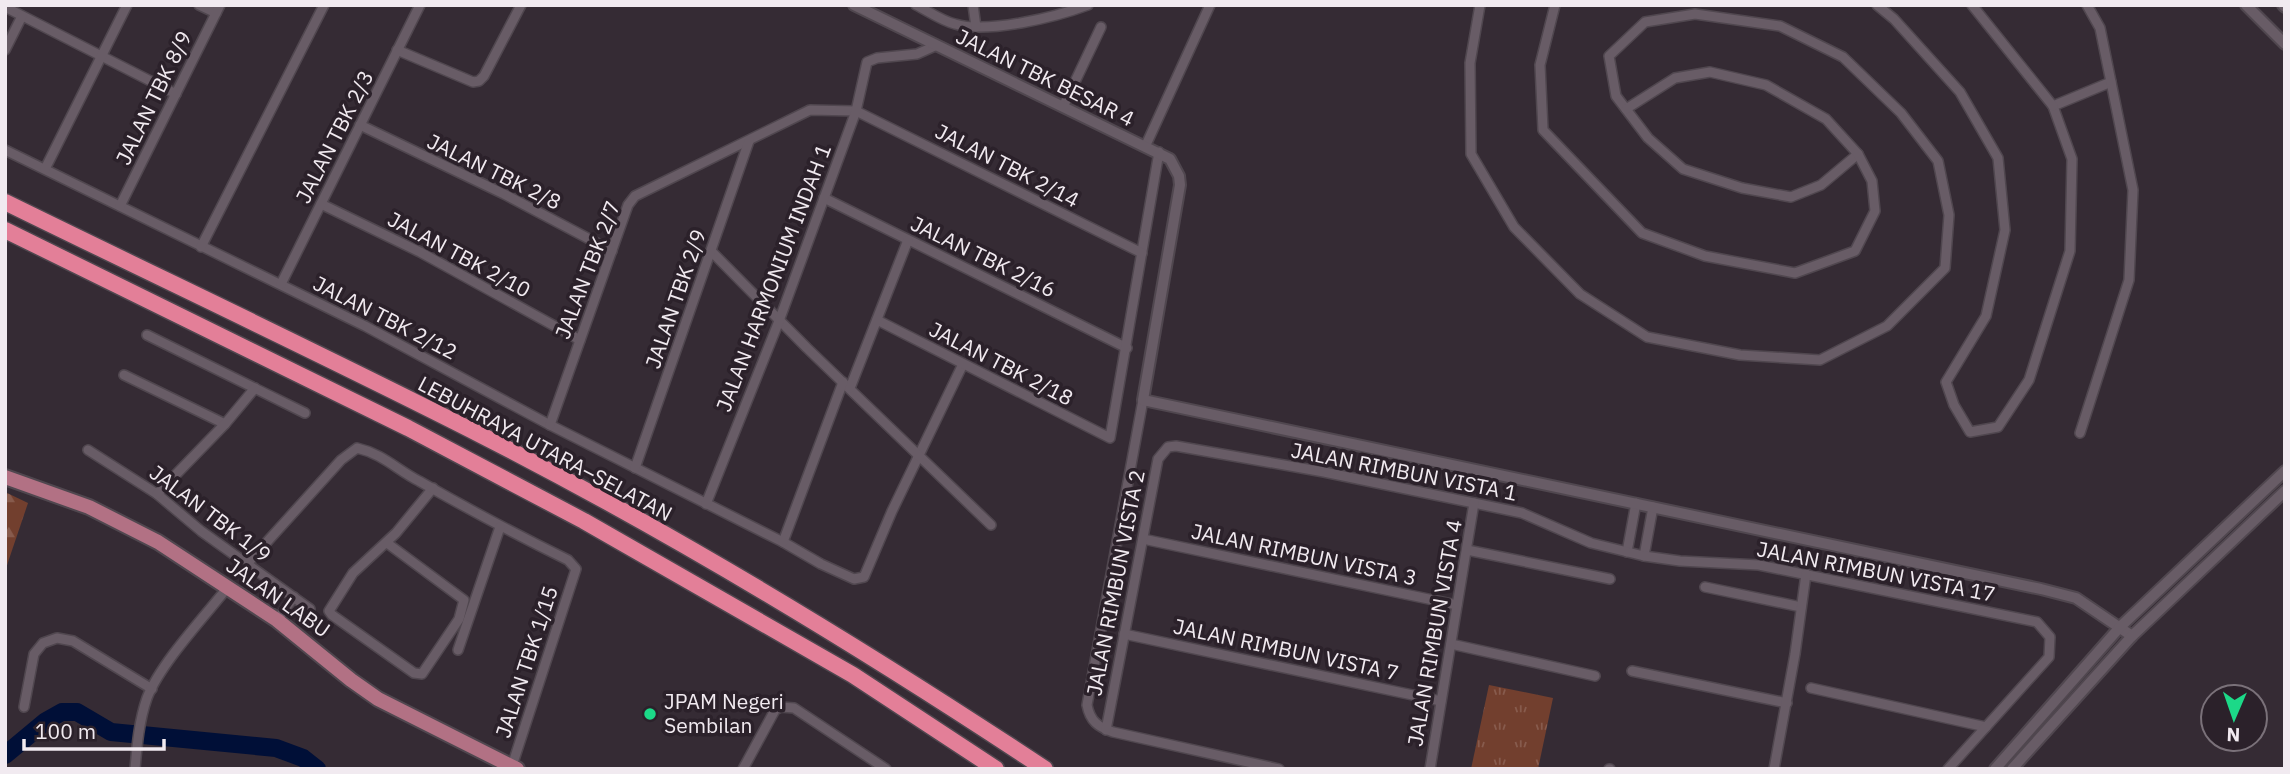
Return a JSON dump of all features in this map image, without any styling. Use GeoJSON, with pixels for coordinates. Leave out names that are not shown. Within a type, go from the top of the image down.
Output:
{"type":"FeatureCollection","features":[{"type":"Feature","properties":{"kind":"highway","name":"LEBUHRAYA UTARA–SELATAN"},"geometry":{"type":"LineString","coordinates":[[5,202],[482,436],[645,524],[850,645],[1045,769]]}},
{"type":"Feature","properties":{"kind":"highway"},"geometry":{"type":"LineString","coordinates":[[5,230],[408,428],[584,521],[853,675],[996,769]]}},
{"type":"Feature","properties":{"kind":"main road","name":"JALAN LABU"},"geometry":{"type":"LineString","coordinates":[[5,477],[89,507],[158,542],[277,620],[378,699],[514,767]]}},
{"type":"Feature","properties":{"kind":"street"},"geometry":{"type":"LineString","coordinates":[[45,169],[127,5]]}},
{"type":"Feature","properties":{"kind":"street"},"geometry":{"type":"LineString","coordinates":[[199,5],[218,9]]}},
{"type":"Feature","properties":{"kind":"street"},"geometry":{"type":"LineString","coordinates":[[5,150],[201,247],[324,5]]}},
{"type":"Feature","properties":{"kind":"street","name":"JALAN TBK 2/3"},"geometry":{"type":"LineString","coordinates":[[281,284],[420,5]]}},
{"type":"Feature","properties":{"kind":"street"},"geometry":{"type":"LineString","coordinates":[[397,50],[473,82],[479,81],[521,5]]}},
{"type":"Feature","properties":{"kind":"street","name":"JALAN TBK BESAR 4"},"geometry":{"type":"LineString","coordinates":[[854,5],[934,46],[1159,152]]}},
{"type":"Feature","properties":{"kind":"street"},"geometry":{"type":"LineString","coordinates":[[916,5],[954,24],[976,27],[1028,21],[1088,5]]}},
{"type":"Feature","properties":{"kind":"street"},"geometry":{"type":"LineString","coordinates":[[973,5],[976,27]]}},
{"type":"Feature","properties":{"kind":"street"},"geometry":{"type":"LineString","coordinates":[[1145,147],[1210,5]]}},
{"type":"Feature","properties":{"kind":"street"},"geometry":{"type":"LineString","coordinates":[[1480,5],[1470,63],[1471,153],[1514,227],[1580,294],[1647,337],[1740,355],[1820,360],[1887,326],[1945,268],[1949,215],[1938,161],[1901,113],[1843,57],[1780,26],[1695,14],[1645,22],[1609,56],[1616,96],[1648,138],[1683,169],[1742,188],[1791,197],[1821,185],[1858,154]]}},
{"type":"Feature","properties":{"kind":"street"},"geometry":{"type":"LineString","coordinates":[[1555,5],[1540,65],[1543,130],[1642,233],[1705,256],[1795,273],[1855,251],[1875,211],[1872,181],[1858,154],[1826,119],[1766,85],[1710,72],[1675,78],[1626,109]]}},
{"type":"Feature","properties":{"kind":"street"},"geometry":{"type":"LineString","coordinates":[[1877,5],[1894,19],[1959,92],[1998,158],[2005,230],[1986,316],[1946,382],[1954,405],[1970,432],[1998,427],[2029,380],[2050,321],[2070,251],[2072,159],[2053,106],[1972,5]]}},
{"type":"Feature","properties":{"kind":"street"},"geometry":{"type":"LineString","coordinates":[[2080,433],[2129,279],[2133,190],[2100,28],[2087,5]]}},
{"type":"Feature","properties":{"kind":"street"},"geometry":{"type":"LineString","coordinates":[[2246,5],[2285,44]]}},
{"type":"Feature","properties":{"kind":"street"},"geometry":{"type":"LineString","coordinates":[[5,7],[176,94]]}},
{"type":"Feature","properties":{"kind":"street","name":"JALAN TBK 8/9"},"geometry":{"type":"LineString","coordinates":[[120,206],[218,9]]}},
{"type":"Feature","properties":{"kind":"street"},"geometry":{"type":"LineString","coordinates":[[5,50],[22,16]]}},
{"type":"Feature","properties":{"kind":"street"},"geometry":{"type":"LineString","coordinates":[[1063,107],[1101,27]]}},
{"type":"Feature","properties":{"kind":"street","name":"JALAN HARMONIUM INDAH 1"},"geometry":{"type":"LineString","coordinates":[[706,504],[779,321],[856,111],[867,62],[877,58],[917,54],[934,46]]}},
{"type":"Feature","properties":{"kind":"street"},"geometry":{"type":"LineString","coordinates":[[2053,106],[2111,82]]}},
{"type":"Feature","properties":{"kind":"street","name":"JALAN TBK 2/7"},"geometry":{"type":"LineString","coordinates":[[550,425],[628,205],[635,196],[810,110],[856,111]]}},
{"type":"Feature","properties":{"kind":"street","name":"JALAN TBK 2/14"},"geometry":{"type":"LineString","coordinates":[[856,111],[1142,254]]}},
{"type":"Feature","properties":{"kind":"street","name":"JALAN TBK 2/8"},"geometry":{"type":"LineString","coordinates":[[360,125],[507,196],[612,251]]}},
{"type":"Feature","properties":{"kind":"street","name":"JALAN TBK 2/9"},"geometry":{"type":"LineString","coordinates":[[635,468],[749,141]]}},
{"type":"Feature","properties":{"kind":"street"},"geometry":{"type":"LineString","coordinates":[[1127,348],[1159,152],[1170,159],[1176,168],[1180,185],[1087,705],[1089,716],[1096,725],[1106,730],[1279,769]]}},
{"type":"Feature","properties":{"kind":"street","name":"JALAN TBK 2/16"},"geometry":{"type":"LineString","coordinates":[[824,198],[1127,348]]}},
{"type":"Feature","properties":{"kind":"street","name":"JALAN TBK 2/10"},"geometry":{"type":"LineString","coordinates":[[321,204],[410,247],[580,341]]}},
{"type":"Feature","properties":{"kind":"street"},"geometry":{"type":"LineString","coordinates":[[783,542],[908,240]]}},
{"type":"Feature","properties":{"kind":"street","name":"JALAN TBK 2/12"},"geometry":{"type":"LineString","coordinates":[[201,247],[369,328],[550,425],[851,578],[864,577],[919,455]]}},
{"type":"Feature","properties":{"kind":"street"},"geometry":{"type":"LineString","coordinates":[[711,251],[779,321],[991,525]]}},
{"type":"Feature","properties":{"kind":"street","name":"JALAN TBK 2/18"},"geometry":{"type":"LineString","coordinates":[[877,320],[1110,438],[1127,348]]}},
{"type":"Feature","properties":{"kind":"street"},"geometry":{"type":"LineString","coordinates":[[147,335],[305,413]]}},
{"type":"Feature","properties":{"kind":"street"},"geometry":{"type":"LineString","coordinates":[[919,455],[963,365]]}},
{"type":"Feature","properties":{"kind":"street"},"geometry":{"type":"LineString","coordinates":[[124,375],[225,424]]}},
{"type":"Feature","properties":{"kind":"street"},"geometry":{"type":"LineString","coordinates":[[157,494],[225,424],[255,388]]}},
{"type":"Feature","properties":{"kind":"street"},"geometry":{"type":"LineString","coordinates":[[1143,400],[2041,589],[2076,598],[2132,636]]}},
{"type":"Feature","properties":{"kind":"street","name":"JALAN RIMBUN VISTA 1"},"geometry":{"type":"LineString","coordinates":[[1168,447],[1176,446],[1324,472],[1522,513],[1591,543],[1627,552]]}},
{"type":"Feature","properties":{"kind":"street","name":"JALAN RIMBUN VISTA 2"},"geometry":{"type":"LineString","coordinates":[[1106,730],[1158,459],[1168,447]]}},
{"type":"Feature","properties":{"kind":"street"},"geometry":{"type":"LineString","coordinates":[[247,564],[341,460],[357,448],[374,452],[418,481],[500,527],[458,650]]}},
{"type":"Feature","properties":{"kind":"street","name":"JALAN TBK 1/9"},"geometry":{"type":"LineString","coordinates":[[88,450],[157,494],[201,531],[310,609]]}},
{"type":"Feature","properties":{"kind":"street"},"geometry":{"type":"LineString","coordinates":[[1994,769],[2120,626],[2285,471]]}},
{"type":"Feature","properties":{"kind":"street"},"geometry":{"type":"LineString","coordinates":[[387,543],[463,598],[464,605],[459,619],[425,672],[418,674],[329,611],[353,573],[387,543],[433,488]]}},
{"type":"Feature","properties":{"kind":"street"},"geometry":{"type":"LineString","coordinates":[[2012,769],[2132,636],[2285,491]]}},
{"type":"Feature","properties":{"kind":"street","name":"JALAN RIMBUN VISTA 4"},"geometry":{"type":"LineString","coordinates":[[1430,769],[1474,503]]}},
{"type":"Feature","properties":{"kind":"street"},"geometry":{"type":"LineString","coordinates":[[1627,552],[1636,503]]}},
{"type":"Feature","properties":{"kind":"street"},"geometry":{"type":"LineString","coordinates":[[2269,506],[2285,504]]}},
{"type":"Feature","properties":{"kind":"street"},"geometry":{"type":"LineString","coordinates":[[1644,556],[1653,507]]}},
{"type":"Feature","properties":{"kind":"street"},"geometry":{"type":"LineString","coordinates":[[2242,511],[2252,522]]}},
{"type":"Feature","properties":{"kind":"street","name":"JALAN TBK 1/15"},"geometry":{"type":"LineString","coordinates":[[500,527],[568,560],[576,569],[514,767]]}},
{"type":"Feature","properties":{"kind":"street","name":"JALAN RIMBUN VISTA 3"},"geometry":{"type":"LineString","coordinates":[[1143,539],[1457,606]]}},
{"type":"Feature","properties":{"kind":"street"},"geometry":{"type":"LineString","coordinates":[[1466,550],[1610,579]]}},
{"type":"Feature","properties":{"kind":"street","name":"JALAN RIMBUN VISTA 17"},"geometry":{"type":"LineString","coordinates":[[1627,552],[1680,561],[1759,565],[2038,622],[2050,637],[2049,657],[1986,727]]}},
{"type":"Feature","properties":{"kind":"street"},"geometry":{"type":"LineString","coordinates":[[1774,769],[1787,703],[1806,574]]}},
{"type":"Feature","properties":{"kind":"street"},"geometry":{"type":"LineString","coordinates":[[135,769],[141,719],[152,689],[170,660],[228,587]]}},
{"type":"Feature","properties":{"kind":"street"},"geometry":{"type":"LineString","coordinates":[[1705,587],[1801,607]]}},
{"type":"Feature","properties":{"kind":"street"},"geometry":{"type":"LineString","coordinates":[[277,620],[294,597]]}},
{"type":"Feature","properties":{"kind":"street","name":"JALAN RIMBUN VISTA 7"},"geometry":{"type":"LineString","coordinates":[[1124,634],[1441,701]]}},
{"type":"Feature","properties":{"kind":"street"},"geometry":{"type":"LineString","coordinates":[[24,707],[34,654],[43,643],[57,638],[72,641],[152,689]]}},
{"type":"Feature","properties":{"kind":"street"},"geometry":{"type":"LineString","coordinates":[[1451,644],[1595,676]]}},
{"type":"Feature","properties":{"kind":"street"},"geometry":{"type":"LineString","coordinates":[[1632,671],[1787,703]]}},
{"type":"Feature","properties":{"kind":"street"},"geometry":{"type":"LineString","coordinates":[[1811,688],[1986,727],[1948,769]]}},
{"type":"Feature","properties":{"kind":"street"},"geometry":{"type":"LineString","coordinates":[[743,769],[775,710],[781,707],[794,708],[886,769]]}},
{"type":"Feature","properties":{"kind":"green space"},"geometry":{"type":"Polygon","coordinates":[[[5,492],[28,503],[5,571],[5,492]]]}},
{"type":"Feature","properties":{"kind":"green space"},"geometry":{"type":"Polygon","coordinates":[[[1489,685],[1553,698],[1538,769],[1471,769],[1489,685]]]}},
{"type":"Feature","properties":{"kind":"waterway"},"geometry":{"type":"LineString","coordinates":[[5,755],[46,721],[62,712],[77,712],[111,732],[276,748],[303,758],[317,769]]}},
{"type":"Feature","properties":{"kind":"place","name":"JPAM Negeri Sembilan"},"geometry":{"type":"Point","coordinates":[650,714]}}]}
